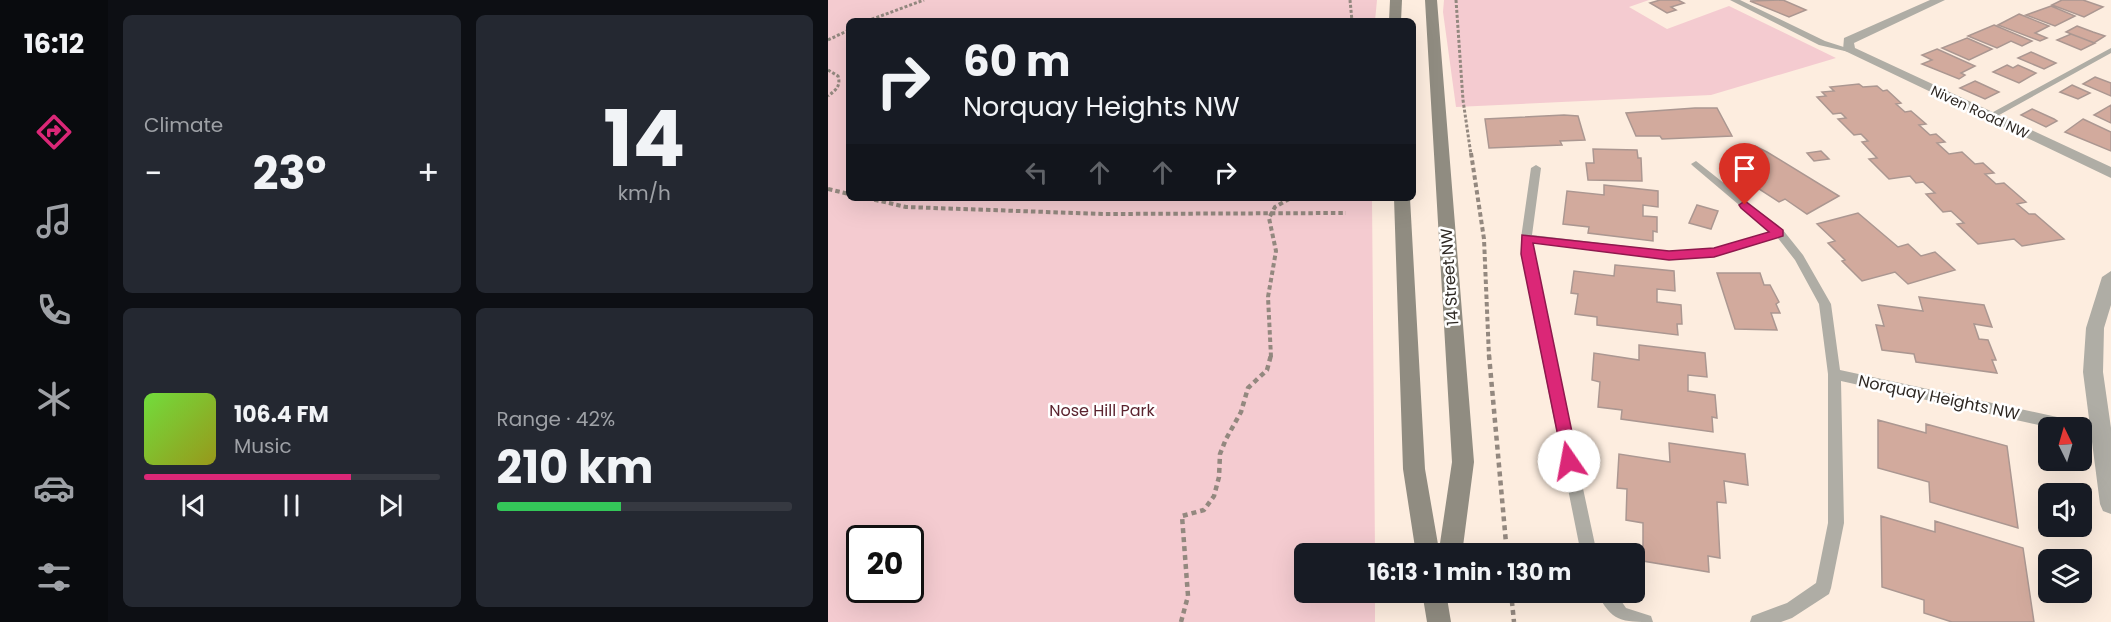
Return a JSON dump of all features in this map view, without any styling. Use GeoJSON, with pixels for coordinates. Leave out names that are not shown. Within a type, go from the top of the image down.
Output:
{"type":"FeatureCollection","features":[{"type":"Feature","properties":{"kind":"main road"},"geometry":{"type":"LineString","coordinates":[[1395,18],[1396,0]]}},
{"type":"Feature","properties":{"kind":"main road","name":"14 Street NW"},"geometry":{"type":"LineString","coordinates":[[1431,0],[1463,462],[1452,543]]}},
{"type":"Feature","properties":{"kind":"main road"},"geometry":{"type":"LineString","coordinates":[[1402,201],[1414,469],[1426,543]]}},
{"type":"Feature","properties":{"kind":"main road"},"geometry":{"type":"LineString","coordinates":[[1436,603],[1440,622]]}},
{"type":"Feature","properties":{"kind":"main road"},"geometry":{"type":"LineString","coordinates":[[1440,622],[1443,603]]}},
{"type":"Feature","properties":{"kind":"street"},"geometry":{"type":"LineString","coordinates":[[1849,50],[1848,41],[1938,0]]}},
{"type":"Feature","properties":{"kind":"street","name":"Niven Road NW"},"geometry":{"type":"LineString","coordinates":[[1849,50],[2111,173]]}},
{"type":"Feature","properties":{"kind":"street"},"geometry":{"type":"LineString","coordinates":[[2111,277],[2095,328],[2092,372],[2093,431],[2111,504]]}},
{"type":"Feature","properties":{"kind":"lane"},"geometry":{"type":"LineString","coordinates":[[1734,0],[1822,43],[1849,50]]}},
{"type":"Feature","properties":{"kind":"lane"},"geometry":{"type":"LineString","coordinates":[[1989,117],[2111,50]]}},
{"type":"Feature","properties":{"kind":"lane","name":"Norquay Heights NW"},"geometry":{"type":"LineString","coordinates":[[1696,164],[1779,233],[1799,258],[1825,304],[1834,374],[1836,523],[1823,588],[1792,610],[1758,622]]}},
{"type":"Feature","properties":{"kind":"lane"},"geometry":{"type":"LineString","coordinates":[[1536,168],[1526,238],[1527,254],[1586,543]]}},
{"type":"Feature","properties":{"kind":"lane"},"geometry":{"type":"LineString","coordinates":[[1526,238],[1669,255],[1714,253],[1779,233]]}},
{"type":"Feature","properties":{"kind":"lane","name":"Norquay Heights NW"},"geometry":{"type":"LineString","coordinates":[[1834,374],[2093,431]]}},
{"type":"Feature","properties":{"kind":"lane"},"geometry":{"type":"LineString","coordinates":[[1613,603],[1621,614],[1645,622]]}},
{"type":"Feature","properties":{"kind":"path"},"geometry":{"type":"LineString","coordinates":[[875,18],[924,0]]}},
{"type":"Feature","properties":{"kind":"path"},"geometry":{"type":"LineString","coordinates":[[1350,0],[1352,18]]}},
{"type":"Feature","properties":{"kind":"path"},"geometry":{"type":"LineString","coordinates":[[1456,0],[1463,100],[1484,239],[1488,342],[1506,543]]}},
{"type":"Feature","properties":{"kind":"path"},"geometry":{"type":"LineString","coordinates":[[828,40],[846,31]]}},
{"type":"Feature","properties":{"kind":"path"},"geometry":{"type":"LineString","coordinates":[[828,70],[838,76],[840,82],[838,88],[828,96]]}},
{"type":"Feature","properties":{"kind":"path"},"geometry":{"type":"LineString","coordinates":[[828,189],[846,193]]}},
{"type":"Feature","properties":{"kind":"path"},"geometry":{"type":"LineString","coordinates":[[880,201],[906,207],[1103,214],[1346,213]]}},
{"type":"Feature","properties":{"kind":"path"},"geometry":{"type":"LineString","coordinates":[[1180,622],[1188,596],[1182,516],[1204,510],[1214,496],[1219,477],[1220,454],[1226,439],[1241,412],[1248,388],[1267,370],[1271,360],[1268,297],[1276,251],[1269,228],[1271,212],[1286,201]]}},
{"type":"Feature","properties":{"kind":"path"},"geometry":{"type":"LineString","coordinates":[[1512,603],[1514,622]]}},
{"type":"Feature","properties":{"kind":"green space","name":"Nose Hill Park"},"geometry":{"type":"Polygon","coordinates":[[[828,0],[1377,0],[1375,18],[846,18],[846,201],[1372,201],[1375,543],[1294,543],[1294,603],[1375,603],[1375,622],[828,622],[828,0]]]}},
{"type":"Feature","properties":{"kind":"green space"},"geometry":{"type":"Polygon","coordinates":[[[1444,0],[1649,0],[1629,7],[1667,29],[1729,6],[1836,58],[1711,95],[1456,107],[1443,12],[1444,0]]]}},
{"type":"Feature","properties":{"kind":"building"},"geometry":{"type":"Polygon","coordinates":[[[1660,0],[1678,0],[1684,3],[1671,7],[1676,10],[1667,13],[1650,3],[1660,0]]]}},
{"type":"Feature","properties":{"kind":"building"},"geometry":{"type":"Polygon","coordinates":[[[1783,0],[1806,10],[1789,17],[1750,1],[1783,0]]]}},
{"type":"Feature","properties":{"kind":"building"},"geometry":{"type":"Polygon","coordinates":[[[2062,0],[2083,0],[2103,7],[2084,17],[2052,5],[2062,0]]]}},
{"type":"Feature","properties":{"kind":"building"},"geometry":{"type":"Polygon","coordinates":[[[2051,6],[2075,16],[2055,26],[2026,15],[2051,6]]]}},
{"type":"Feature","properties":{"kind":"building"},"geometry":{"type":"Polygon","coordinates":[[[2019,14],[2049,26],[2035,33],[2047,38],[2040,41],[1998,25],[2019,14]]]}},
{"type":"Feature","properties":{"kind":"building"},"geometry":{"type":"Polygon","coordinates":[[[1994,25],[2032,41],[2022,46],[2011,41],[1997,48],[1968,36],[1994,25]]]}},
{"type":"Feature","properties":{"kind":"building"},"geometry":{"type":"Polygon","coordinates":[[[2077,26],[2105,36],[2094,43],[2066,32],[2077,26]]]}},
{"type":"Feature","properties":{"kind":"building"},"geometry":{"type":"Polygon","coordinates":[[[2071,34],[2095,43],[2081,50],[2057,40],[2071,34]]]}},
{"type":"Feature","properties":{"kind":"building"},"geometry":{"type":"Polygon","coordinates":[[[1967,38],[1992,49],[1969,60],[1942,48],[1967,38]]]}},
{"type":"Feature","properties":{"kind":"building"},"geometry":{"type":"Polygon","coordinates":[[[1937,49],[1975,66],[1961,73],[1965,75],[1959,79],[1922,64],[1932,60],[1922,55],[1937,49]]]}},
{"type":"Feature","properties":{"kind":"building"},"geometry":{"type":"Polygon","coordinates":[[[2031,52],[2056,63],[2044,69],[2018,58],[2031,52]]]}},
{"type":"Feature","properties":{"kind":"building"},"geometry":{"type":"Polygon","coordinates":[[[2007,65],[2013,68],[2018,65],[2036,73],[2019,83],[1993,72],[2007,65]]]}},
{"type":"Feature","properties":{"kind":"building"},"geometry":{"type":"Polygon","coordinates":[[[2095,77],[2111,83],[2111,96],[2083,84],[2095,77]]]}},
{"type":"Feature","properties":{"kind":"building"},"geometry":{"type":"Polygon","coordinates":[[[1975,81],[1999,92],[1985,99],[1960,88],[1975,81]]]}},
{"type":"Feature","properties":{"kind":"building"},"geometry":{"type":"Polygon","coordinates":[[[1859,84],[1863,87],[1877,86],[1883,91],[1887,90],[1901,103],[1896,104],[1905,112],[1911,111],[1926,124],[1919,125],[1930,135],[1936,134],[1945,142],[1937,143],[1949,154],[1962,152],[1975,164],[1983,163],[1994,173],[1985,174],[1996,184],[2004,183],[2026,202],[2017,204],[2029,214],[2035,214],[2064,239],[2022,246],[2014,239],[1978,244],[1957,224],[1964,223],[1951,211],[1943,212],[1926,194],[1935,193],[1923,182],[1916,183],[1910,176],[1889,179],[1869,159],[1877,158],[1862,142],[1868,141],[1861,134],[1854,135],[1838,119],[1846,118],[1841,113],[1833,114],[1817,97],[1826,96],[1822,92],[1834,91],[1830,87],[1859,84]]]}},
{"type":"Feature","properties":{"kind":"building"},"geometry":{"type":"Polygon","coordinates":[[[2072,85],[2090,93],[2078,99],[2060,92],[2072,85]]]}},
{"type":"Feature","properties":{"kind":"building"},"geometry":{"type":"Polygon","coordinates":[[[2111,105],[2111,123],[2094,115],[2111,105]]]}},
{"type":"Feature","properties":{"kind":"building"},"geometry":{"type":"Polygon","coordinates":[[[1717,108],[1732,136],[1662,139],[1660,136],[1636,136],[1626,113],[1717,108]]]}},
{"type":"Feature","properties":{"kind":"building"},"geometry":{"type":"Polygon","coordinates":[[[2032,109],[2057,121],[2046,127],[2021,115],[2032,109]]]}},
{"type":"Feature","properties":{"kind":"building"},"geometry":{"type":"Polygon","coordinates":[[[1578,116],[1585,140],[1560,141],[1562,145],[1489,148],[1485,119],[1578,116]]]}},
{"type":"Feature","properties":{"kind":"building"},"geometry":{"type":"Polygon","coordinates":[[[2083,119],[2111,132],[2111,151],[2065,132],[2083,119]]]}},
{"type":"Feature","properties":{"kind":"building"},"geometry":{"type":"Polygon","coordinates":[[[1755,146],[1839,196],[1807,214],[1785,199],[1779,202],[1739,176],[1743,173],[1724,161],[1755,146]]]}},
{"type":"Feature","properties":{"kind":"building"},"geometry":{"type":"Polygon","coordinates":[[[1593,149],[1637,150],[1638,158],[1641,158],[1642,181],[1588,180],[1586,163],[1594,163],[1593,149]]]}},
{"type":"Feature","properties":{"kind":"building"},"geometry":{"type":"Polygon","coordinates":[[[1821,151],[1829,159],[1814,161],[1807,153],[1821,151]]]}},
{"type":"Feature","properties":{"kind":"building"},"geometry":{"type":"Polygon","coordinates":[[[1604,185],[1658,191],[1658,207],[1643,205],[1643,216],[1657,217],[1657,232],[1653,231],[1653,241],[1588,233],[1589,227],[1563,224],[1567,191],[1604,195],[1604,185]]]}},
{"type":"Feature","properties":{"kind":"building"},"geometry":{"type":"Polygon","coordinates":[[[1697,205],[1718,211],[1711,229],[1689,223],[1697,205]]]}},
{"type":"Feature","properties":{"kind":"building"},"geometry":{"type":"Polygon","coordinates":[[[1858,213],[1898,247],[1908,244],[1921,256],[1935,252],[1955,270],[1908,284],[1895,272],[1862,281],[1828,243],[1835,241],[1817,224],[1858,213]]]}},
{"type":"Feature","properties":{"kind":"building"},"geometry":{"type":"Polygon","coordinates":[[[1615,265],[1674,271],[1675,291],[1657,289],[1657,302],[1681,305],[1682,324],[1677,324],[1678,335],[1597,325],[1597,317],[1575,314],[1578,294],[1571,293],[1574,271],[1614,276],[1615,265]]]}},
{"type":"Feature","properties":{"kind":"building"},"geometry":{"type":"Polygon","coordinates":[[[1717,273],[1760,273],[1764,285],[1770,285],[1779,302],[1776,304],[1780,313],[1771,313],[1777,330],[1735,329],[1717,273]]]}},
{"type":"Feature","properties":{"kind":"building"},"geometry":{"type":"Polygon","coordinates":[[[1919,297],[1984,305],[1992,327],[1974,324],[1979,339],[1988,340],[1996,360],[1992,360],[1997,373],[1916,362],[1914,354],[1882,350],[1876,325],[1884,326],[1878,305],[1923,311],[1919,297]]]}},
{"type":"Feature","properties":{"kind":"building"},"geometry":{"type":"Polygon","coordinates":[[[1639,345],[1705,353],[1707,377],[1688,375],[1688,391],[1715,395],[1717,418],[1712,417],[1713,432],[1621,419],[1622,410],[1598,407],[1600,382],[1592,380],[1594,353],[1639,360],[1639,345]]]}},
{"type":"Feature","properties":{"kind":"building"},"geometry":{"type":"Polygon","coordinates":[[[1878,420],[1926,433],[1926,424],[2007,446],[2018,528],[1930,502],[1929,482],[1878,468],[1878,420]]]}},
{"type":"Feature","properties":{"kind":"building"},"geometry":{"type":"Polygon","coordinates":[[[1669,443],[1745,454],[1748,485],[1724,481],[1726,503],[1717,502],[1720,558],[1708,556],[1709,572],[1645,561],[1643,523],[1626,520],[1627,489],[1617,488],[1619,454],[1670,462],[1669,443]]]}},
{"type":"Feature","properties":{"kind":"building"},"geometry":{"type":"Polygon","coordinates":[[[1881,516],[1935,532],[1935,521],[2023,548],[2034,622],[1952,622],[1924,613],[1924,600],[1882,587],[1881,516]]]}},
{"type":"Feature","properties":{"kind":"route"},"geometry":{"type":"LineString","coordinates":[[1569,461],[1527,254],[1526,238],[1669,255],[1714,253],[1779,233],[1745,205]]}}]}
